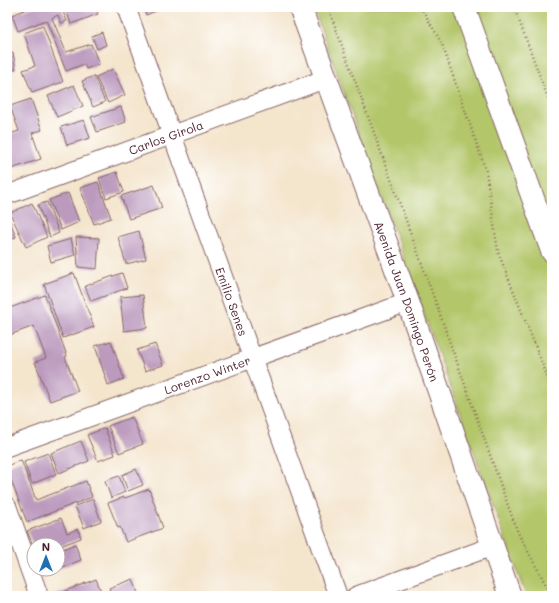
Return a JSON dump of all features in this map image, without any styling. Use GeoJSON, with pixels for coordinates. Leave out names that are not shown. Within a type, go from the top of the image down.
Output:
{"type":"FeatureCollection","features":[{"type":"Feature","properties":{"kind":"main road","name":"Avenida Juan Domingo Perón"},"geometry":{"type":"LineString","coordinates":[[300,7],[325,79],[408,302],[510,596]]}},
{"type":"Feature","properties":{"kind":"main road"},"geometry":{"type":"LineString","coordinates":[[464,7],[552,251]]}},
{"type":"Feature","properties":{"kind":"street","name":"Emilio Senes"},"geometry":{"type":"LineString","coordinates":[[126,7],[338,596]]}},
{"type":"Feature","properties":{"kind":"street","name":"Carlos Girola"},"geometry":{"type":"LineString","coordinates":[[7,194],[325,79]]}},
{"type":"Feature","properties":{"kind":"street","name":"Lorenzo Winter"},"geometry":{"type":"LineString","coordinates":[[7,447],[408,302]]}},
{"type":"Feature","properties":{"kind":"street"},"geometry":{"type":"LineString","coordinates":[[7,506],[39,596]]}},
{"type":"Feature","properties":{"kind":"street"},"geometry":{"type":"LineString","coordinates":[[356,596],[493,546]]}},
{"type":"Feature","properties":{"kind":"path"},"geometry":{"type":"LineString","coordinates":[[328,7],[427,278],[510,514],[518,533],[552,596]]}},
{"type":"Feature","properties":{"kind":"path"},"geometry":{"type":"LineString","coordinates":[[420,7],[442,44],[486,171],[498,252],[552,388]]}},
{"type":"Feature","properties":{"kind":"path"},"geometry":{"type":"LineString","coordinates":[[514,7],[552,109]]}},
{"type":"Feature","properties":{"kind":"green space"},"geometry":{"type":"Polygon","coordinates":[[[313,7],[552,7],[552,596],[526,596],[313,7]]]}},
{"type":"Feature","properties":{"kind":"building"},"geometry":{"type":"Polygon","coordinates":[[[32,7],[61,7],[67,21],[61,23],[58,15],[52,18],[66,52],[91,44],[99,64],[86,69],[84,64],[66,71],[46,20],[18,31],[12,15],[32,7]]]}},
{"type":"Feature","properties":{"kind":"building"},"geometry":{"type":"Polygon","coordinates":[[[65,7],[95,7],[98,14],[71,24],[65,7]]]}},
{"type":"Feature","properties":{"kind":"building"},"geometry":{"type":"Polygon","coordinates":[[[143,7],[166,7],[146,15],[143,7]]]}},
{"type":"Feature","properties":{"kind":"building"},"geometry":{"type":"Polygon","coordinates":[[[43,26],[63,82],[32,93],[23,70],[35,66],[24,33],[43,26]]]}},
{"type":"Feature","properties":{"kind":"building"},"geometry":{"type":"Polygon","coordinates":[[[102,32],[106,45],[97,49],[92,36],[102,32]]]}},
{"type":"Feature","properties":{"kind":"building"},"geometry":{"type":"Polygon","coordinates":[[[13,53],[16,69],[7,71],[7,55],[13,53]]]}},
{"type":"Feature","properties":{"kind":"building"},"geometry":{"type":"Polygon","coordinates":[[[113,69],[125,95],[108,103],[96,77],[113,69]]]}},
{"type":"Feature","properties":{"kind":"building"},"geometry":{"type":"Polygon","coordinates":[[[94,76],[105,102],[93,107],[82,81],[94,76]]]}},
{"type":"Feature","properties":{"kind":"building"},"geometry":{"type":"Polygon","coordinates":[[[74,85],[83,106],[57,117],[48,96],[74,85]]]}},
{"type":"Feature","properties":{"kind":"building"},"geometry":{"type":"Polygon","coordinates":[[[31,99],[42,130],[32,133],[41,159],[8,170],[7,128],[9,134],[19,131],[10,106],[31,99]]]}},
{"type":"Feature","properties":{"kind":"building"},"geometry":{"type":"Polygon","coordinates":[[[121,107],[126,122],[97,132],[91,117],[121,107]]]}},
{"type":"Feature","properties":{"kind":"building"},"geometry":{"type":"Polygon","coordinates":[[[84,120],[90,138],[67,145],[61,127],[84,120]]]}},
{"type":"Feature","properties":{"kind":"building"},"geometry":{"type":"Polygon","coordinates":[[[117,172],[124,192],[106,198],[99,178],[117,172]]]}},
{"type":"Feature","properties":{"kind":"building"},"geometry":{"type":"Polygon","coordinates":[[[98,182],[111,218],[94,224],[80,188],[98,182]]]}},
{"type":"Feature","properties":{"kind":"building"},"geometry":{"type":"Polygon","coordinates":[[[154,185],[162,208],[129,219],[121,196],[154,185]]]}},
{"type":"Feature","properties":{"kind":"building"},"geometry":{"type":"Polygon","coordinates":[[[68,193],[79,222],[61,230],[49,200],[68,193]]]}},
{"type":"Feature","properties":{"kind":"building"},"geometry":{"type":"Polygon","coordinates":[[[47,202],[59,233],[50,237],[38,205],[47,202]]]}},
{"type":"Feature","properties":{"kind":"building"},"geometry":{"type":"Polygon","coordinates":[[[32,203],[47,237],[26,247],[10,213],[32,203]]]}},
{"type":"Feature","properties":{"kind":"building"},"geometry":{"type":"Polygon","coordinates":[[[7,214],[16,237],[7,241],[7,214]]]}},
{"type":"Feature","properties":{"kind":"building"},"geometry":{"type":"Polygon","coordinates":[[[139,231],[146,259],[126,264],[118,237],[139,231]]]}},
{"type":"Feature","properties":{"kind":"building"},"geometry":{"type":"Polygon","coordinates":[[[76,237],[99,238],[97,269],[78,267],[76,237]]]}},
{"type":"Feature","properties":{"kind":"building"},"geometry":{"type":"Polygon","coordinates":[[[71,239],[75,255],[51,262],[47,246],[71,239]]]}},
{"type":"Feature","properties":{"kind":"building"},"geometry":{"type":"Polygon","coordinates":[[[74,273],[94,327],[63,338],[44,284],[74,273]]]}},
{"type":"Feature","properties":{"kind":"building"},"geometry":{"type":"Polygon","coordinates":[[[122,273],[127,288],[91,301],[85,286],[122,273]]]}},
{"type":"Feature","properties":{"kind":"building"},"geometry":{"type":"Polygon","coordinates":[[[45,295],[67,356],[65,357],[78,391],[50,401],[35,362],[46,358],[34,326],[7,336],[7,309],[45,295]]]}},
{"type":"Feature","properties":{"kind":"building"},"geometry":{"type":"Polygon","coordinates":[[[143,295],[147,328],[124,331],[120,297],[143,295]]]}},
{"type":"Feature","properties":{"kind":"building"},"geometry":{"type":"Polygon","coordinates":[[[111,341],[124,379],[108,385],[95,346],[111,341]]]}},
{"type":"Feature","properties":{"kind":"building"},"geometry":{"type":"Polygon","coordinates":[[[155,344],[163,365],[145,371],[137,350],[155,344]]]}},
{"type":"Feature","properties":{"kind":"building"},"geometry":{"type":"Polygon","coordinates":[[[132,417],[143,444],[119,453],[108,426],[132,417]]]}},
{"type":"Feature","properties":{"kind":"building"},"geometry":{"type":"Polygon","coordinates":[[[105,428],[115,455],[98,461],[87,435],[105,428]]]}},
{"type":"Feature","properties":{"kind":"building"},"geometry":{"type":"Polygon","coordinates":[[[81,441],[89,461],[59,473],[51,453],[81,441]]]}},
{"type":"Feature","properties":{"kind":"building"},"geometry":{"type":"Polygon","coordinates":[[[48,453],[56,474],[32,484],[24,462],[48,453]]]}},
{"type":"Feature","properties":{"kind":"building"},"geometry":{"type":"Polygon","coordinates":[[[21,460],[36,500],[86,481],[92,497],[27,522],[7,470],[7,466],[21,460]]]}},
{"type":"Feature","properties":{"kind":"building"},"geometry":{"type":"Polygon","coordinates":[[[136,469],[143,485],[128,491],[122,475],[136,469]]]}},
{"type":"Feature","properties":{"kind":"building"},"geometry":{"type":"Polygon","coordinates":[[[119,476],[125,492],[111,498],[105,481],[119,476]]]}},
{"type":"Feature","properties":{"kind":"building"},"geometry":{"type":"Polygon","coordinates":[[[149,489],[163,528],[126,542],[120,527],[118,528],[108,503],[149,489]]]}},
{"type":"Feature","properties":{"kind":"building"},"geometry":{"type":"Polygon","coordinates":[[[93,499],[101,521],[84,528],[75,506],[93,499]]]}},
{"type":"Feature","properties":{"kind":"building"},"geometry":{"type":"Polygon","coordinates":[[[61,518],[67,533],[78,529],[81,538],[66,544],[66,537],[30,537],[27,531],[61,518]]]}},
{"type":"Feature","properties":{"kind":"building"},"geometry":{"type":"Polygon","coordinates":[[[75,544],[81,560],[66,566],[66,548],[75,544]]]}},
{"type":"Feature","properties":{"kind":"building"},"geometry":{"type":"Polygon","coordinates":[[[96,579],[103,596],[53,596],[96,579]]]}},
{"type":"Feature","properties":{"kind":"building"},"geometry":{"type":"Polygon","coordinates":[[[133,579],[139,596],[112,596],[109,588],[133,579]]]}}]}
